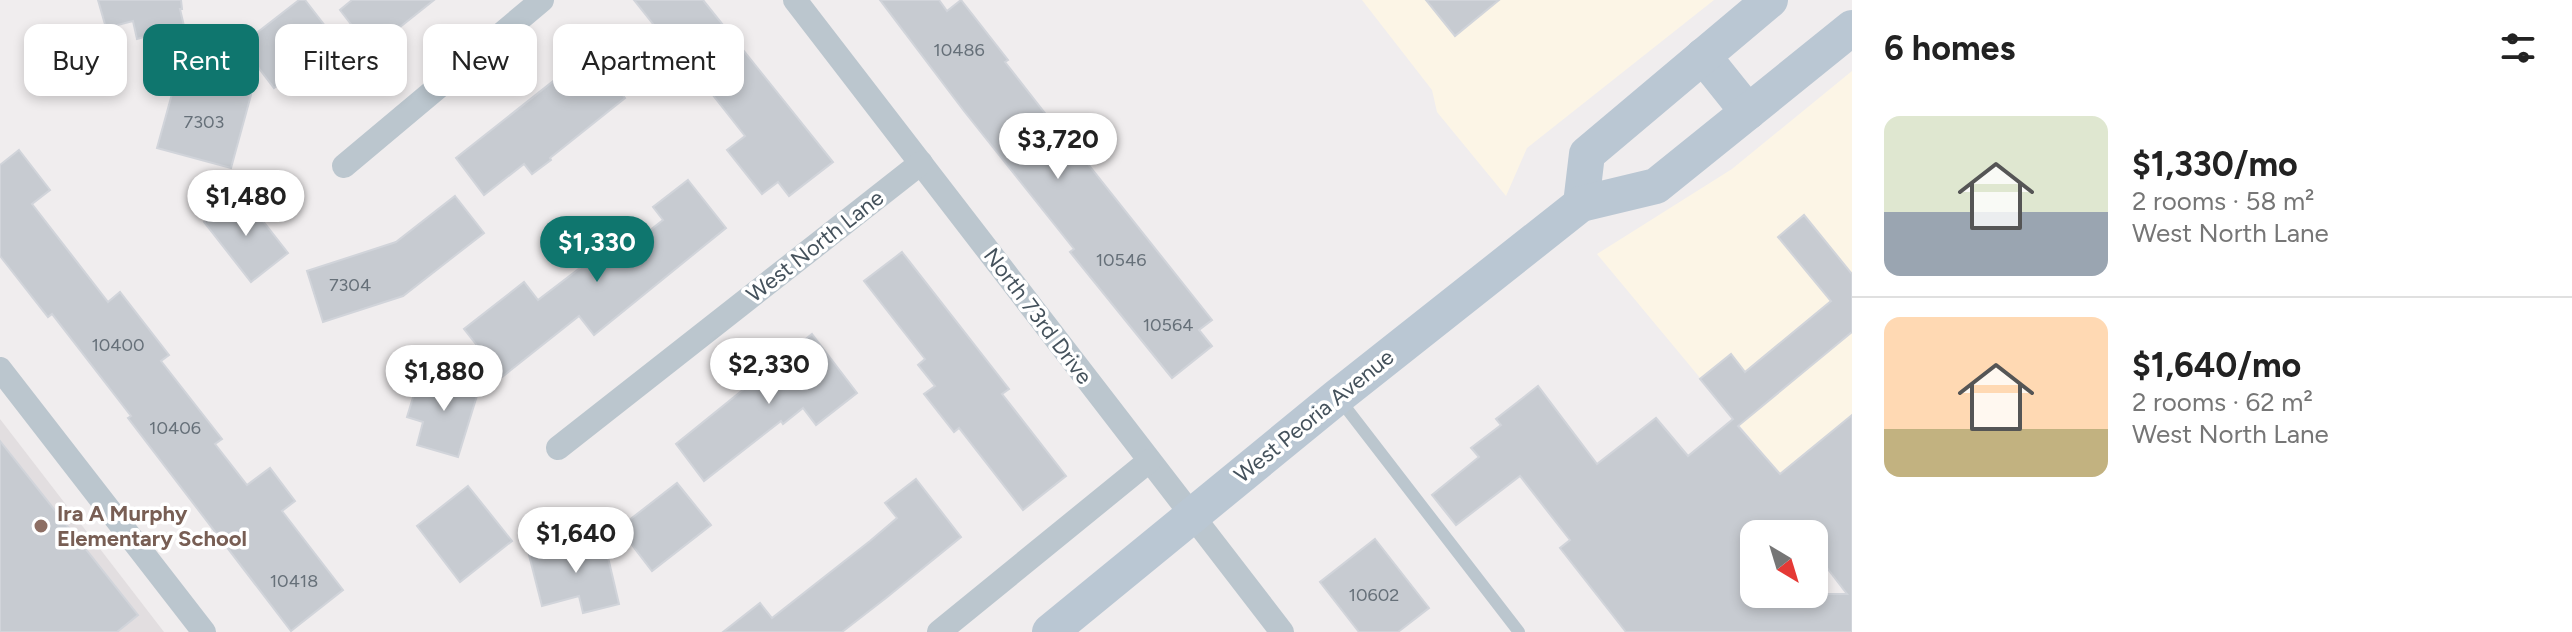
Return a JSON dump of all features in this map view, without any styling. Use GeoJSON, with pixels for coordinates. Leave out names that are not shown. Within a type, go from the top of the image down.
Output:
{"type":"FeatureCollection","features":[{"type":"Feature","properties":{"kind":"main road"},"geometry":{"type":"LineString","coordinates":[[1581,204],[1587,154],[1770,0]]}},
{"type":"Feature","properties":{"kind":"main road","name":"West Peoria Avenue"},"geometry":{"type":"LineString","coordinates":[[1050,632],[1337,397],[1581,204],[1656,186],[1852,28]]}},
{"type":"Feature","properties":{"kind":"main road"},"geometry":{"type":"LineString","coordinates":[[1703,56],[1748,112]]}},
{"type":"Feature","properties":{"kind":"street"},"geometry":{"type":"LineString","coordinates":[[344,166],[542,0]]}},
{"type":"Feature","properties":{"kind":"street","name":"North 73rd Drive"},"geometry":{"type":"LineString","coordinates":[[795,0],[1282,632]]}},
{"type":"Feature","properties":{"kind":"street","name":"West North Lane"},"geometry":{"type":"LineString","coordinates":[[558,448],[921,163]]}},
{"type":"Feature","properties":{"kind":"street"},"geometry":{"type":"LineString","coordinates":[[0,369],[204,632]]}},
{"type":"Feature","properties":{"kind":"street"},"geometry":{"type":"LineString","coordinates":[[939,632],[1149,461]]}},
{"type":"Feature","properties":{"kind":"lane"},"geometry":{"type":"LineString","coordinates":[[1337,397],[1519,632]]}},
{"type":"Feature","properties":{"kind":"shaded area"},"geometry":{"type":"Polygon","coordinates":[[[1362,0],[1714,0],[1527,148],[1506,196],[1437,112],[1432,90],[1362,0]]]}},
{"type":"Feature","properties":{"kind":"shaded area"},"geometry":{"type":"Polygon","coordinates":[[[1852,71],[1852,415],[1780,474],[1597,254],[1732,169],[1852,71]]]}},
{"type":"Feature","properties":{"kind":"shaded area","name":"Ira A Murphy Elementary School"},"geometry":{"type":"Polygon","coordinates":[[[0,419],[164,632],[0,632],[0,419]]]}},
{"type":"Feature","properties":{"kind":"building"},"geometry":{"type":"Polygon","coordinates":[[[98,0],[181,0],[184,24],[143,24],[143,37],[137,39],[133,21],[105,24],[98,0]]]}},
{"type":"Feature","properties":{"kind":"building"},"geometry":{"type":"Polygon","coordinates":[[[299,0],[305,0],[324,24],[275,24],[274,88],[259,68],[259,31],[299,0]]]}},
{"type":"Feature","properties":{"kind":"building"},"geometry":{"type":"Polygon","coordinates":[[[352,0],[434,0],[404,24],[351,24],[340,10],[352,0]]]}},
{"type":"Feature","properties":{"kind":"building"},"geometry":{"type":"Polygon","coordinates":[[[634,0],[703,0],[722,24],[653,24],[634,0]]]}},
{"type":"Feature","properties":{"kind":"building"},"geometry":{"type":"Polygon","coordinates":[[[880,0],[939,0],[947,11],[961,0],[1066,140],[1212,320],[1199,330],[1212,346],[1172,378],[1070,252],[1074,249],[880,0]]]}},
{"type":"Feature","properties":{"kind":"building"},"geometry":{"type":"Polygon","coordinates":[[[1426,0],[1499,0],[1455,36],[1426,0]]]}},
{"type":"Feature","properties":{"kind":"building"},"geometry":{"type":"Polygon","coordinates":[[[744,51],[833,162],[789,196],[778,182],[762,194],[727,150],[745,136],[714,96],[744,96],[744,51]]]}},
{"type":"Feature","properties":{"kind":"building"},"geometry":{"type":"Polygon","coordinates":[[[553,81],[553,96],[625,98],[532,174],[524,164],[484,195],[456,158],[553,81]]]}},
{"type":"Feature","properties":{"kind":"building"},"geometry":{"type":"Polygon","coordinates":[[[171,96],[251,96],[231,168],[157,148],[171,96]]]}},
{"type":"Feature","properties":{"kind":"building"},"geometry":{"type":"Polygon","coordinates":[[[19,150],[50,190],[32,204],[108,302],[120,292],[169,355],[161,361],[222,439],[215,444],[247,485],[270,468],[295,501],[282,511],[343,590],[291,631],[52,314],[48,317],[0,256],[0,165],[19,150]]]}},
{"type":"Feature","properties":{"kind":"building"},"geometry":{"type":"Polygon","coordinates":[[[688,180],[726,228],[594,335],[579,316],[502,377],[464,329],[524,282],[538,300],[614,242],[622,252],[663,220],[653,207],[688,180]]]}},
{"type":"Feature","properties":{"kind":"building"},"geometry":{"type":"Polygon","coordinates":[[[241,193],[288,253],[251,282],[204,222],[241,193]]]}},
{"type":"Feature","properties":{"kind":"building"},"geometry":{"type":"Polygon","coordinates":[[[455,196],[484,233],[403,296],[323,322],[307,271],[396,242],[455,196]]]}},
{"type":"Feature","properties":{"kind":"building"},"geometry":{"type":"Polygon","coordinates":[[[1804,215],[1852,274],[1852,332],[1738,426],[1780,474],[1852,415],[1852,632],[1626,632],[1560,548],[1570,540],[1520,476],[1456,525],[1432,495],[1479,457],[1471,448],[1501,425],[1496,419],[1538,386],[1597,464],[1656,418],[1688,456],[1733,419],[1700,379],[1731,354],[1745,372],[1831,301],[1778,237],[1804,215]]]}},
{"type":"Feature","properties":{"kind":"building"},"geometry":{"type":"Polygon","coordinates":[[[902,252],[1009,389],[1002,394],[1066,476],[1023,510],[959,428],[954,432],[924,394],[935,386],[918,365],[925,359],[864,281],[902,252]]]}},
{"type":"Feature","properties":{"kind":"building"},"geometry":{"type":"Polygon","coordinates":[[[812,334],[857,393],[816,425],[803,408],[783,424],[781,421],[704,481],[676,444],[812,334]]]}},
{"type":"Feature","properties":{"kind":"building"},"geometry":{"type":"Polygon","coordinates":[[[436,373],[480,386],[458,457],[417,445],[423,422],[407,417],[418,381],[432,386],[436,373]]]}},
{"type":"Feature","properties":{"kind":"building","name":"Ira A Murphy Elementary School"},"geometry":{"type":"Polygon","coordinates":[[[0,441],[138,615],[117,632],[0,632],[0,441]]]}},
{"type":"Feature","properties":{"kind":"building"},"geometry":{"type":"Polygon","coordinates":[[[916,479],[961,537],[886,598],[842,632],[723,632],[760,603],[772,618],[870,541],[897,518],[885,503],[916,479]]]}},
{"type":"Feature","properties":{"kind":"building"},"geometry":{"type":"Polygon","coordinates":[[[677,483],[711,525],[652,571],[619,528],[677,483]]]}},
{"type":"Feature","properties":{"kind":"building"},"geometry":{"type":"Polygon","coordinates":[[[468,486],[512,541],[460,582],[417,526],[468,486]]]}},
{"type":"Feature","properties":{"kind":"building"},"geometry":{"type":"Polygon","coordinates":[[[603,536],[619,604],[583,613],[579,596],[542,606],[529,555],[603,536]]]}},
{"type":"Feature","properties":{"kind":"building"},"geometry":{"type":"Polygon","coordinates":[[[1375,539],[1429,608],[1398,632],[1359,632],[1320,582],[1375,539]]]}},
{"type":"Feature","properties":{"kind":"place","name":"Ira A Murphy Elementary School"},"geometry":{"type":"Point","coordinates":[41,526]}}]}
